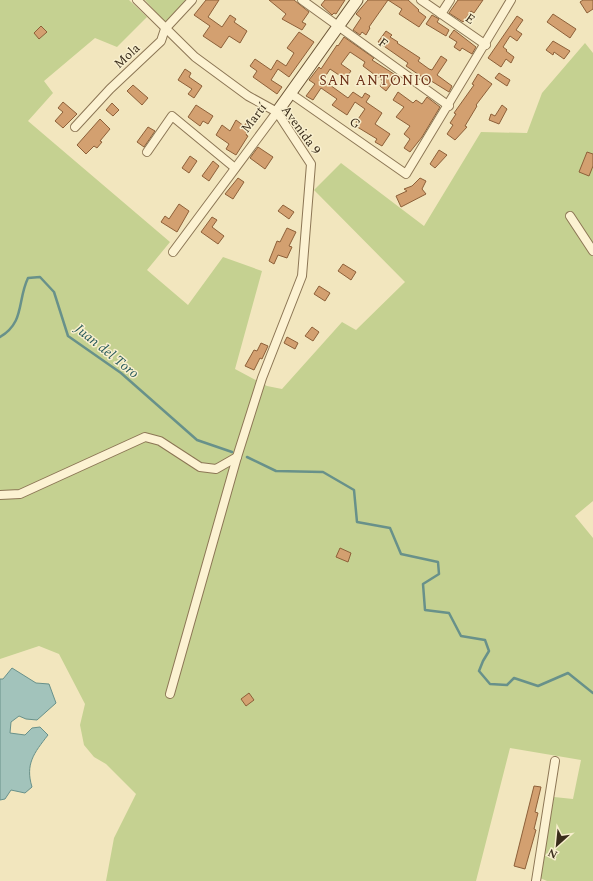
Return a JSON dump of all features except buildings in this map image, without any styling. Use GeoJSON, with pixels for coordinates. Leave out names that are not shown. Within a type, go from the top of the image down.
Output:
{"type":"FeatureCollection","features":[{"type":"Feature","properties":{"kind":"street","name":"Avenida 9"},"geometry":{"type":"LineString","coordinates":[[137,0],[165,29],[201,61],[248,96],[277,112],[311,164],[302,276],[262,378],[237,457],[170,694]]}},
{"type":"Feature","properties":{"kind":"street","name":"Mola"},"geometry":{"type":"LineString","coordinates":[[74,127],[110,89],[161,42],[165,29],[192,0]]}},
{"type":"Feature","properties":{"kind":"street","name":"F"},"geometry":{"type":"LineString","coordinates":[[302,0],[449,106]]}},
{"type":"Feature","properties":{"kind":"street","name":"Martí"},"geometry":{"type":"LineString","coordinates":[[173,252],[277,112],[357,0]]}},
{"type":"Feature","properties":{"kind":"street","name":"E"},"geometry":{"type":"LineString","coordinates":[[421,0],[486,45]]}},
{"type":"Feature","properties":{"kind":"street"},"geometry":{"type":"LineString","coordinates":[[441,14],[450,0]]}},
{"type":"Feature","properties":{"kind":"street"},"geometry":{"type":"LineString","coordinates":[[449,106],[511,0]]}},
{"type":"Feature","properties":{"kind":"street","name":"G"},"geometry":{"type":"LineString","coordinates":[[290,93],[406,174],[449,106]]}},
{"type":"Feature","properties":{"kind":"street"},"geometry":{"type":"LineString","coordinates":[[147,152],[172,116],[234,168]]}},
{"type":"Feature","properties":{"kind":"street"},"geometry":{"type":"LineString","coordinates":[[570,216],[593,251]]}},
{"type":"Feature","properties":{"kind":"street"},"geometry":{"type":"LineString","coordinates":[[0,496],[20,494],[145,437],[160,442],[200,466],[216,469],[237,457]]}},
{"type":"Feature","properties":{"kind":"street"},"geometry":{"type":"LineString","coordinates":[[536,881],[555,761]]}},
{"type":"Feature","properties":{"kind":"green space"},"geometry":{"type":"Polygon","coordinates":[[[0,0],[129,0],[147,17],[117,47],[95,38],[44,81],[53,93],[28,121],[170,242],[147,270],[188,305],[223,257],[262,271],[235,369],[267,386],[282,389],[342,322],[356,330],[405,282],[314,190],[341,163],[424,226],[481,132],[527,133],[542,93],[585,43],[593,53],[593,501],[575,516],[593,538],[593,881],[547,881],[540,878],[554,797],[573,799],[581,760],[510,748],[476,881],[106,881],[114,838],[136,794],[106,764],[94,757],[84,745],[80,725],[85,704],[59,654],[39,646],[0,659],[0,0]]]}},
{"type":"Feature","properties":{"kind":"green space"},"geometry":{"type":"Polygon","coordinates":[[[145,0],[186,0],[166,23],[145,0]]]}},
{"type":"Feature","properties":{"kind":"water"},"geometry":{"type":"Polygon","coordinates":[[[12,668],[36,683],[49,684],[56,703],[37,720],[26,719],[19,716],[11,722],[10,733],[25,735],[32,728],[40,727],[48,735],[35,753],[30,765],[30,779],[32,787],[25,793],[11,790],[5,799],[0,800],[0,679],[3,679],[12,668]]]}},
{"type":"Feature","properties":{"kind":"waterway","name":"Juan del Toro"},"geometry":{"type":"LineString","coordinates":[[0,337],[8,331],[17,318],[28,278],[40,277],[54,292],[68,336],[121,373],[197,440],[232,452]]}},
{"type":"Feature","properties":{"kind":"waterway","name":"Juan del Toro"},"geometry":{"type":"LineString","coordinates":[[247,457],[276,471],[323,472],[354,490],[357,522],[390,528],[401,554],[438,562],[439,574],[423,584],[425,610],[449,613],[461,636],[485,640],[489,651],[479,671],[490,684],[507,685],[514,678],[538,686],[568,673],[593,693]]}},
{"type":"Feature","properties":{"kind":"district","name":"SAN ANTONIO"},"geometry":{"type":"Point","coordinates":[376,80]}}]}
